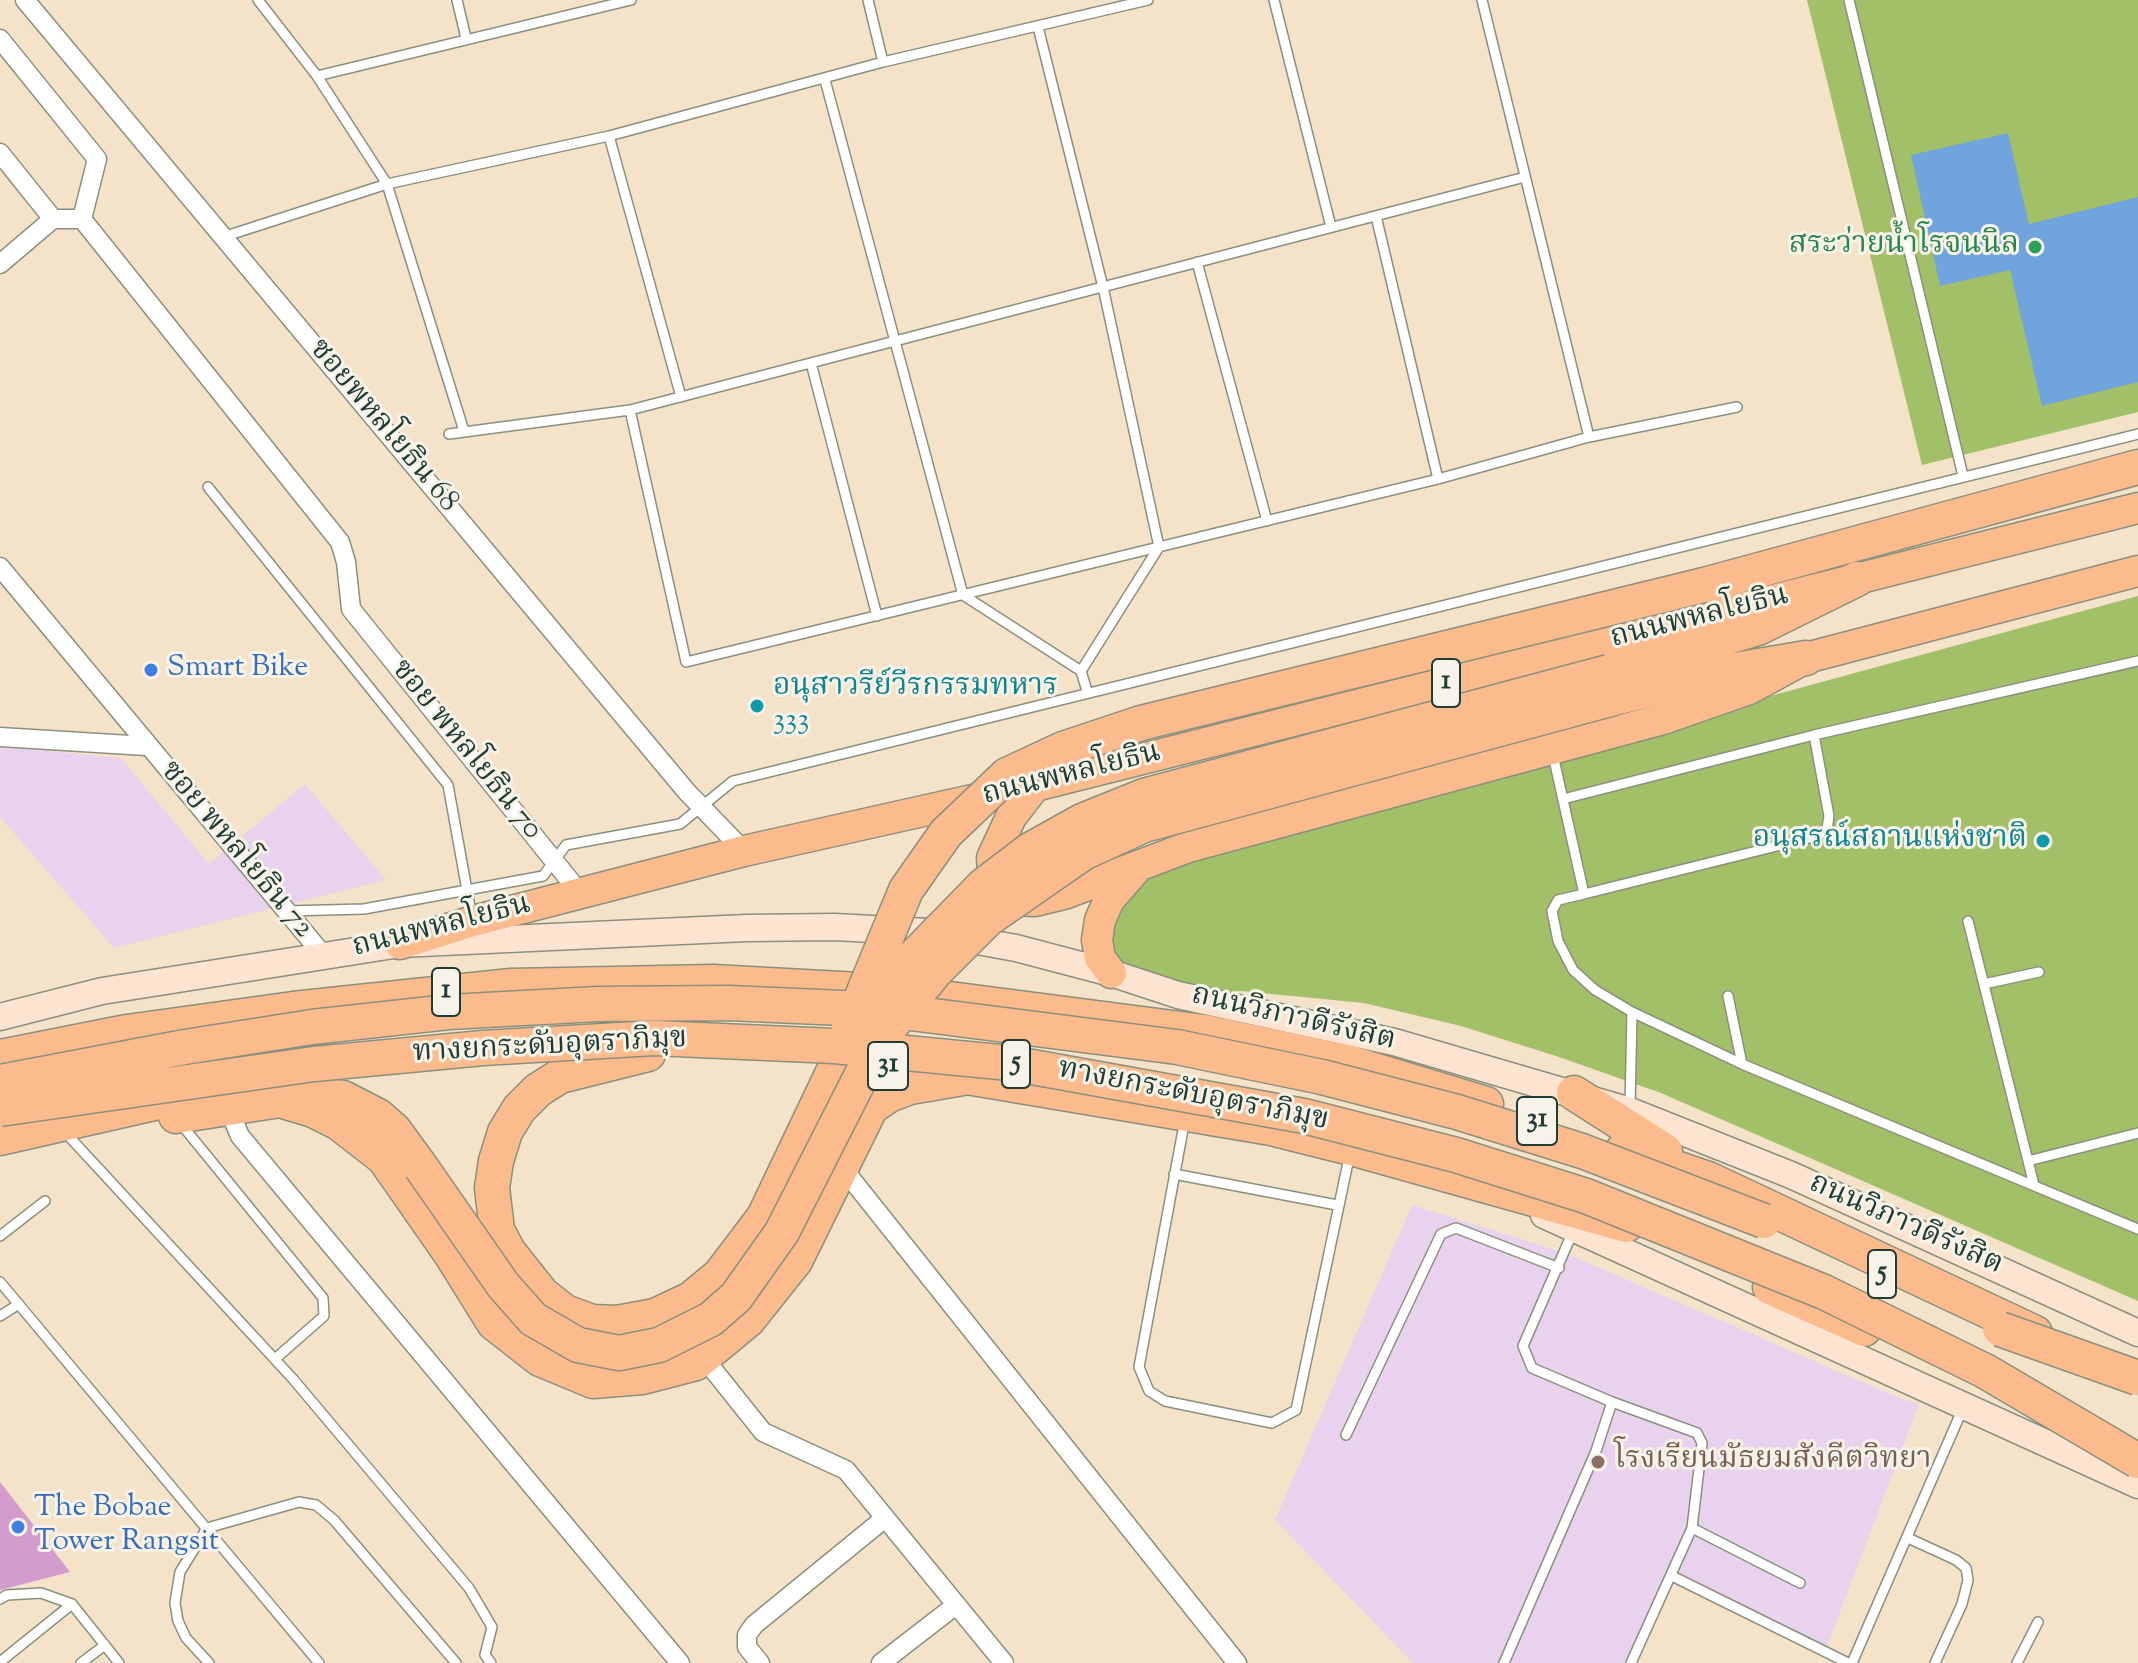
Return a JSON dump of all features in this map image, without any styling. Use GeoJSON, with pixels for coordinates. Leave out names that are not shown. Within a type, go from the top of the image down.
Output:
{"type":"FeatureCollection","features":[{"type":"Feature","properties":{"kind":"highway"},"geometry":{"type":"LineString","coordinates":[[648,1054],[560,1076],[538,1090],[519,1109],[505,1132],[496,1161],[492,1188],[497,1230],[523,1274],[565,1312],[592,1322],[617,1323],[655,1316],[691,1299],[720,1275],[764,1217],[836,1066],[866,982],[906,890],[946,833],[1007,775],[1063,749],[1141,723],[1704,585],[2138,467]]}},
{"type":"Feature","properties":{"kind":"highway"},"geometry":{"type":"LineString","coordinates":[[280,1100],[324,1096],[363,1106],[394,1130],[503,1285],[533,1319],[578,1345],[619,1353],[659,1345],[711,1319],[736,1297],[782,1232],[880,1039],[935,972],[988,919],[1083,853],[1144,825],[1612,685],[1758,628],[1857,579]]}},
{"type":"Feature","properties":{"kind":"highway"},"geometry":{"type":"LineString","coordinates":[[836,1066],[898,973],[943,923],[984,885],[1030,850],[1082,821],[1144,796],[1612,685],[1806,658]]}},
{"type":"Feature","properties":{"kind":"highway","name":"ถนนพหลโยธิน"},"geometry":{"type":"LineString","coordinates":[[0,1057],[127,1032],[293,1009],[511,986],[713,982],[896,992]]}},
{"type":"Feature","properties":{"kind":"highway","name":"ถนนวิภาวดีรังสิต"},"geometry":{"type":"LineString","coordinates":[[896,992],[1204,1032],[1354,1064],[1493,1106],[1708,1179],[2138,1380]]}},
{"type":"Feature","properties":{"kind":"highway","name":"ทางยกระดับอุตราภิมุข"},"geometry":{"type":"LineString","coordinates":[[0,1082],[312,1027],[449,1012],[583,1004],[729,1003],[887,1010],[1177,1047],[1322,1077],[1471,1116],[1707,1196],[2138,1395]]}},
{"type":"Feature","properties":{"kind":"highway","name":"ทางยกระดับอุตราภิมุข"},"geometry":{"type":"LineString","coordinates":[[0,1109],[314,1064],[483,1048],[654,1038],[834,1046],[1010,1063],[1304,1116],[1456,1155],[1543,1182],[1698,1239],[1810,1286],[2138,1441]]}},
{"type":"Feature","properties":{"kind":"highway","name":"31"},"geometry":{"type":"LineString","coordinates":[[648,1054],[852,1061],[976,1076],[1186,1112],[1351,1148],[1460,1177],[1643,1230],[2138,1452]]}},
{"type":"Feature","properties":{"kind":"highway","name":"1"},"geometry":{"type":"LineString","coordinates":[[0,1138],[227,1086],[310,1071],[530,1055],[648,1054]]}},
{"type":"Feature","properties":{"kind":"highway"},"geometry":{"type":"LineString","coordinates":[[280,1100],[313,1110],[339,1123],[384,1158],[451,1254],[494,1323],[540,1359],[593,1381],[642,1377],[696,1363],[748,1320],[795,1261],[871,1107],[889,1095],[976,1076]]}},
{"type":"Feature","properties":{"kind":"highway"},"geometry":{"type":"LineString","coordinates":[[1574,1093],[1708,1179]]}},
{"type":"Feature","properties":{"kind":"highway","name":"1"},"geometry":{"type":"LineString","coordinates":[[114,1114],[175,1116],[280,1100]]}},
{"type":"Feature","properties":{"kind":"highway","name":"5"},"geometry":{"type":"LineString","coordinates":[[2000,1329],[2138,1380]]}},
{"type":"Feature","properties":{"kind":"highway","name":"5"},"geometry":{"type":"LineString","coordinates":[[1985,1371],[2138,1461]]}},
{"type":"Feature","properties":{"kind":"main road","name":"ถนนพหลโยธิน"},"geometry":{"type":"LineString","coordinates":[[0,1017],[102,991],[400,944],[473,921],[744,851],[1035,786],[2138,508]]}},
{"type":"Feature","properties":{"kind":"main road"},"geometry":{"type":"LineString","coordinates":[[1035,786],[1011,817],[992,858],[993,874],[1001,892],[1013,900],[1035,901],[1093,884],[1188,847],[1663,719],[1749,689],[1806,658],[2138,571]]}},
{"type":"Feature","properties":{"kind":"main road"},"geometry":{"type":"LineString","coordinates":[[1111,973],[1100,958],[1097,940],[1100,920],[1109,900],[1140,865]]}},
{"type":"Feature","properties":{"kind":"main road","name":"ถนนวิภาวดีรังสิต"},"geometry":{"type":"LineString","coordinates":[[400,944],[835,927],[927,932],[1016,948],[1111,973],[1178,995],[1394,1042],[1630,1111],[1805,1180],[2138,1333]]}},
{"type":"Feature","properties":{"kind":"main road","name":"31"},"geometry":{"type":"LineString","coordinates":[[1460,1177],[2138,1485]]}},
{"type":"Feature","properties":{"kind":"street","name":"ซอยพหลโยธิน 68"},"geometry":{"type":"LineString","coordinates":[[25,0],[702,807],[744,851]]}},
{"type":"Feature","properties":{"kind":"street"},"geometry":{"type":"LineString","coordinates":[[0,39],[97,159],[82,219],[53,219],[0,264]]}},
{"type":"Feature","properties":{"kind":"street"},"geometry":{"type":"LineString","coordinates":[[0,153],[53,219]]}},
{"type":"Feature","properties":{"kind":"street","name":"ซอย พหลโยธิน 70"},"geometry":{"type":"LineString","coordinates":[[82,219],[340,542],[346,562],[351,609],[580,893]]}},
{"type":"Feature","properties":{"kind":"street","name":"ซอย พหลโยธิน 72"},"geometry":{"type":"LineString","coordinates":[[0,567],[324,956]]}},
{"type":"Feature","properties":{"kind":"street"},"geometry":{"type":"LineString","coordinates":[[0,737],[146,746]]}},
{"type":"Feature","properties":{"kind":"street"},"geometry":{"type":"LineString","coordinates":[[228,1108],[240,1136],[680,1663]]}},
{"type":"Feature","properties":{"kind":"street"},"geometry":{"type":"LineString","coordinates":[[841,1166],[1237,1663]]}},
{"type":"Feature","properties":{"kind":"street"},"geometry":{"type":"LineString","coordinates":[[703,1357],[763,1432],[846,1470],[1004,1663]]}},
{"type":"Feature","properties":{"kind":"street"},"geometry":{"type":"LineString","coordinates":[[760,1663],[747,1647],[747,1635],[754,1625],[885,1518]]}},
{"type":"Feature","properties":{"kind":"street"},"geometry":{"type":"LineString","coordinates":[[881,1663],[956,1605]]}},
{"type":"Feature","properties":{"kind":"lane"},"geometry":{"type":"LineString","coordinates":[[258,0],[317,76],[387,184],[464,431]]}},
{"type":"Feature","properties":{"kind":"lane"},"geometry":{"type":"LineString","coordinates":[[457,0],[466,38]]}},
{"type":"Feature","properties":{"kind":"lane"},"geometry":{"type":"LineString","coordinates":[[317,76],[631,0]]}},
{"type":"Feature","properties":{"kind":"lane"},"geometry":{"type":"LineString","coordinates":[[868,0],[883,62]]}},
{"type":"Feature","properties":{"kind":"lane"},"geometry":{"type":"LineString","coordinates":[[223,237],[387,184],[609,136],[883,62],[1148,0]]}},
{"type":"Feature","properties":{"kind":"lane"},"geometry":{"type":"LineString","coordinates":[[1274,0],[1331,227]]}},
{"type":"Feature","properties":{"kind":"lane"},"geometry":{"type":"LineString","coordinates":[[1482,0],[1589,437]]}},
{"type":"Feature","properties":{"kind":"lane"},"geometry":{"type":"LineString","coordinates":[[1849,0],[1963,476]]}},
{"type":"Feature","properties":{"kind":"lane"},"geometry":{"type":"LineString","coordinates":[[1038,27],[1103,287],[1159,547],[1081,671]]}},
{"type":"Feature","properties":{"kind":"lane"},"geometry":{"type":"LineString","coordinates":[[825,80],[963,595],[1081,671],[1087,691]]}},
{"type":"Feature","properties":{"kind":"lane"},"geometry":{"type":"LineString","coordinates":[[609,136],[681,397]]}},
{"type":"Feature","properties":{"kind":"lane"},"geometry":{"type":"LineString","coordinates":[[449,434],[630,410],[1525,177]]}},
{"type":"Feature","properties":{"kind":"lane"},"geometry":{"type":"LineString","coordinates":[[1376,216],[1438,479]]}},
{"type":"Feature","properties":{"kind":"lane"},"geometry":{"type":"LineString","coordinates":[[1197,262],[1267,521]]}},
{"type":"Feature","properties":{"kind":"lane"},"geometry":{"type":"LineString","coordinates":[[811,363],[877,616]]}},
{"type":"Feature","properties":{"kind":"lane"},"geometry":{"type":"LineString","coordinates":[[630,410],[686,662],[1438,479],[1589,437],[1737,407]]}},
{"type":"Feature","properties":{"kind":"lane"},"geometry":{"type":"LineString","coordinates":[[287,911],[364,909],[543,876],[566,845],[680,824],[733,781],[1087,691],[2138,434]]}},
{"type":"Feature","properties":{"kind":"lane"},"geometry":{"type":"LineString","coordinates":[[208,487],[448,785],[473,921]]}},
{"type":"Feature","properties":{"kind":"lane"},"geometry":{"type":"LineString","coordinates":[[1563,799],[1814,735],[2138,661]]}},
{"type":"Feature","properties":{"kind":"lane"},"geometry":{"type":"LineString","coordinates":[[1814,735],[1829,816],[1827,829],[1817,836],[1558,900],[1552,911],[1558,941],[1573,970],[1595,990],[1632,1012],[1742,1064],[2138,1229]]}},
{"type":"Feature","properties":{"kind":"lane"},"geometry":{"type":"LineString","coordinates":[[1551,747],[1584,894]]}},
{"type":"Feature","properties":{"kind":"lane"},"geometry":{"type":"LineString","coordinates":[[1968,921],[2034,1185]]}},
{"type":"Feature","properties":{"kind":"lane"},"geometry":{"type":"LineString","coordinates":[[1984,984],[2039,972]]}},
{"type":"Feature","properties":{"kind":"lane"},"geometry":{"type":"LineString","coordinates":[[1728,996],[1742,1064]]}},
{"type":"Feature","properties":{"kind":"lane"},"geometry":{"type":"LineString","coordinates":[[1630,1111],[1632,1012]]}},
{"type":"Feature","properties":{"kind":"lane"},"geometry":{"type":"LineString","coordinates":[[1186,1112],[1139,1367],[1141,1379],[1149,1391],[1165,1401],[1272,1423],[1296,1410],[1351,1148]]}},
{"type":"Feature","properties":{"kind":"lane"},"geometry":{"type":"LineString","coordinates":[[175,1116],[323,1298],[324,1316],[275,1359]]}},
{"type":"Feature","properties":{"kind":"lane"},"geometry":{"type":"LineString","coordinates":[[59,1125],[275,1359],[469,1588],[492,1627],[485,1655],[491,1663]]}},
{"type":"Feature","properties":{"kind":"lane"},"geometry":{"type":"LineString","coordinates":[[2028,1161],[2138,1133]]}},
{"type":"Feature","properties":{"kind":"lane"},"geometry":{"type":"LineString","coordinates":[[1174,1174],[1337,1205]]}},
{"type":"Feature","properties":{"kind":"lane"},"geometry":{"type":"LineString","coordinates":[[0,1236],[45,1201]]}},
{"type":"Feature","properties":{"kind":"lane"},"geometry":{"type":"LineString","coordinates":[[1346,1435],[1441,1234],[1456,1228],[1559,1268]]}},
{"type":"Feature","properties":{"kind":"lane"},"geometry":{"type":"LineString","coordinates":[[1574,1228],[1523,1346],[1526,1358],[1532,1368],[1697,1433],[1702,1443],[1692,1528],[1631,1663]]}},
{"type":"Feature","properties":{"kind":"lane"},"geometry":{"type":"LineString","coordinates":[[0,1282],[319,1663]]}},
{"type":"Feature","properties":{"kind":"lane"},"geometry":{"type":"LineString","coordinates":[[0,1316],[19,1304]]}},
{"type":"Feature","properties":{"kind":"lane"},"geometry":{"type":"LineString","coordinates":[[1504,1663],[1596,1451],[1612,1402]]}},
{"type":"Feature","properties":{"kind":"lane"},"geometry":{"type":"LineString","coordinates":[[1672,1576],[1850,1663],[1908,1538],[1964,1405]]}},
{"type":"Feature","properties":{"kind":"lane"},"geometry":{"type":"LineString","coordinates":[[209,1663],[186,1638],[178,1621],[175,1603],[180,1572],[207,1528],[299,1502],[316,1505],[334,1520],[456,1663]]}},
{"type":"Feature","properties":{"kind":"lane"},"geometry":{"type":"LineString","coordinates":[[1692,1528],[1800,1583]]}},
{"type":"Feature","properties":{"kind":"lane"},"geometry":{"type":"LineString","coordinates":[[1908,1538],[1956,1560],[1966,1568],[1968,1580],[1962,1604],[1935,1663]]}},
{"type":"Feature","properties":{"kind":"lane"},"geometry":{"type":"LineString","coordinates":[[0,1599],[7,1595],[41,1593],[72,1604],[119,1663]]}},
{"type":"Feature","properties":{"kind":"lane"},"geometry":{"type":"LineString","coordinates":[[0,1662],[72,1604]]}},
{"type":"Feature","properties":{"kind":"lane"},"geometry":{"type":"LineString","coordinates":[[2017,1663],[2038,1622]]}},
{"type":"Feature","properties":{"kind":"lane"},"geometry":{"type":"LineString","coordinates":[[81,1663],[105,1645]]}},
{"type":"Feature","properties":{"kind":"shaded area"},"geometry":{"type":"Polygon","coordinates":[[[0,746],[121,758],[209,864],[305,784],[386,880],[114,948],[0,817],[0,746]]]}},
{"type":"Feature","properties":{"kind":"shaded area","name":"โรงเรียนมัธยมสังคีตวิทยา"},"geometry":{"type":"Polygon","coordinates":[[[1412,1205],[1565,1253],[1919,1404],[1825,1652],[1672,1576],[1631,1663],[1413,1663],[1275,1520],[1412,1205]]]}},
{"type":"Feature","properties":{"kind":"green space"},"geometry":{"type":"Polygon","coordinates":[[[1807,0],[2138,0],[2138,412],[1922,465],[1807,0]]]}},
{"type":"Feature","properties":{"kind":"green space"},"geometry":{"type":"Polygon","coordinates":[[[2138,596],[2138,1301],[1661,1093],[1559,1057],[1461,1026],[1364,1003],[1241,991],[1178,995],[1104,953],[1109,900],[1152,864],[2138,596]]]}},
{"type":"Feature","properties":{"kind":"water","name":"สระว่ายน้ำโรจนนิล"},"geometry":{"type":"Polygon","coordinates":[[[2008,133],[2029,224],[2138,197],[2138,382],[2042,406],[2010,270],[1940,286],[1911,155],[2008,133]]]}},
{"type":"Feature","properties":{"kind":"building","name":"The Bobae Tower Rangsit"},"geometry":{"type":"Polygon","coordinates":[[[0,1482],[70,1572],[0,1590],[0,1482]]]}},
{"type":"Feature","properties":{"kind":"place","name":"สระว่ายน้ำโรจนนิล"},"geometry":{"type":"Point","coordinates":[2035,247]}},
{"type":"Feature","properties":{"kind":"place","name":"Smart Bike"},"geometry":{"type":"Point","coordinates":[151,670]}},
{"type":"Feature","properties":{"kind":"place","name":"อนุสาวรีย์วีรกรรมทหาร 333"},"geometry":{"type":"Point","coordinates":[757,706]}},
{"type":"Feature","properties":{"kind":"place","name":"อนุสรณ์สถานแห่งชาติ"},"geometry":{"type":"Point","coordinates":[2043,841]}},
{"type":"Feature","properties":{"kind":"place","name":"โรงเรียนมัธยมสังคีตวิทยา"},"geometry":{"type":"Point","coordinates":[1598,1462]}},
{"type":"Feature","properties":{"kind":"place","name":"The Bobae Tower Rangsit"},"geometry":{"type":"Point","coordinates":[18,1527]}}]}
